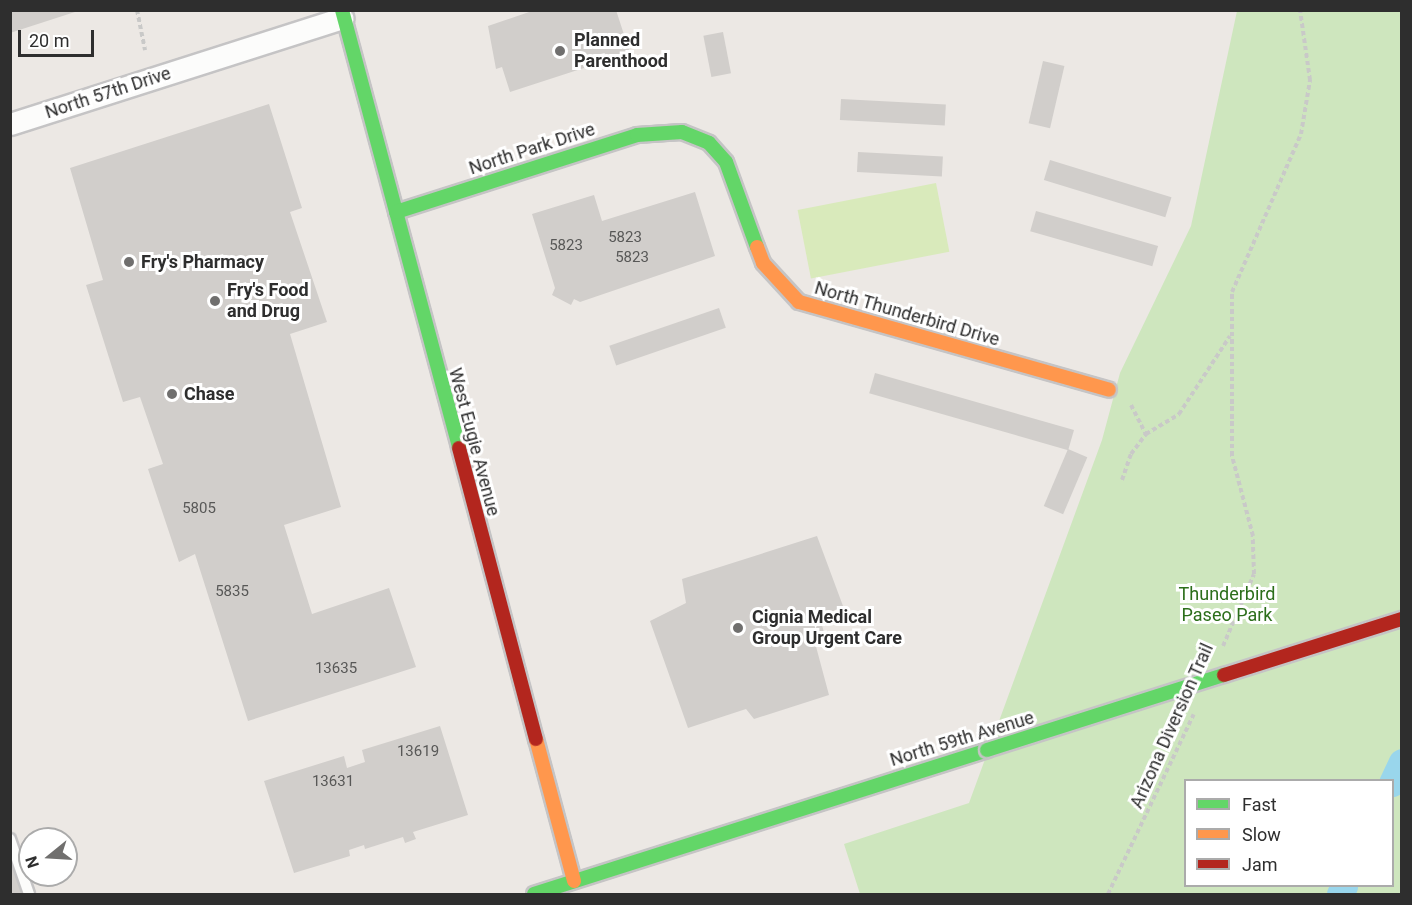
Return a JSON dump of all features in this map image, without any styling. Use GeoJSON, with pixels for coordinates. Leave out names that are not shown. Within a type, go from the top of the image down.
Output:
{"type":"FeatureCollection","features":[{"type":"Feature","properties":{"kind":"street","name":"North 57th Drive"},"geometry":{"type":"LineString","coordinates":[[10,124],[343,14]]}},
{"type":"Feature","properties":{"kind":"street","name":"West Eugie Avenue"},"geometry":{"type":"LineString","coordinates":[[343,14],[574,881]]}},
{"type":"Feature","properties":{"kind":"street","name":"North Park Drive"},"geometry":{"type":"LineString","coordinates":[[396,212],[637,135],[682,132]]}},
{"type":"Feature","properties":{"kind":"street","name":"North Thunderbird Drive"},"geometry":{"type":"LineString","coordinates":[[682,132],[709,143],[726,162],[763,263],[800,302],[1109,390]]}},
{"type":"Feature","properties":{"kind":"street","name":"North 59th Avenue"},"geometry":{"type":"LineString","coordinates":[[534,894],[1401,619]]}},
{"type":"Feature","properties":{"kind":"lane"},"geometry":{"type":"LineString","coordinates":[[10,838],[29,894]]}},
{"type":"Feature","properties":{"kind":"path"},"geometry":{"type":"LineString","coordinates":[[137,10],[145,50]]}},
{"type":"Feature","properties":{"kind":"path","name":"Arizona Diversion Trail"},"geometry":{"type":"LineString","coordinates":[[1218,657],[1254,574],[1253,537],[1232,456],[1230,335],[1239,270],[1301,134],[1310,80],[1300,10]]}},
{"type":"Feature","properties":{"kind":"path"},"geometry":{"type":"LineString","coordinates":[[1122,480],[1131,454],[1146,434],[1179,414],[1230,335]]}},
{"type":"Feature","properties":{"kind":"path"},"geometry":{"type":"LineString","coordinates":[[1136,423],[1146,434]]}},
{"type":"Feature","properties":{"kind":"path","name":"Arizona Diversion Trail"},"geometry":{"type":"LineString","coordinates":[[1108,894],[1196,710]]}},
{"type":"Feature","properties":{"kind":"green space","name":"Thunderbird Paseo Park"},"geometry":{"type":"Polygon","coordinates":[[[1237,11],[1401,11],[1401,894],[860,894],[844,844],[969,803],[1102,440],[1120,373],[1191,226],[1237,11]]]}},
{"type":"Feature","properties":{"kind":"green space"},"geometry":{"type":"Polygon","coordinates":[[[936,183],[949,252],[811,279],[798,210],[936,183]]]}},
{"type":"Feature","properties":{"kind":"building"},"geometry":{"type":"Polygon","coordinates":[[[10,10],[78,10],[78,11],[10,33],[10,10]]]}},
{"type":"Feature","properties":{"kind":"building","name":"Planned Parenthood"},"geometry":{"type":"Polygon","coordinates":[[[535,10],[616,10],[630,53],[510,92],[502,67],[496,69],[488,26],[535,10]]]}},
{"type":"Feature","properties":{"kind":"building"},"geometry":{"type":"Polygon","coordinates":[[[723,32],[731,73],[711,77],[703,36],[723,32]]]}},
{"type":"Feature","properties":{"kind":"building"},"geometry":{"type":"Polygon","coordinates":[[[1043,61],[1064,66],[1050,128],[1029,123],[1043,61]]]}},
{"type":"Feature","properties":{"kind":"building"},"geometry":{"type":"Polygon","coordinates":[[[841,99],[946,104],[945,125],[840,120],[841,99]]]}},
{"type":"Feature","properties":{"kind":"building"},"geometry":{"type":"Polygon","coordinates":[[[269,104],[302,208],[290,212],[327,322],[290,334],[341,507],[284,525],[312,614],[389,588],[416,667],[248,721],[195,554],[179,562],[148,469],[163,464],[140,397],[123,402],[86,285],[103,280],[70,168],[269,104]]]}},
{"type":"Feature","properties":{"kind":"building"},"geometry":{"type":"Polygon","coordinates":[[[858,152],[943,156],[942,176],[857,172],[858,152]]]}},
{"type":"Feature","properties":{"kind":"building"},"geometry":{"type":"Polygon","coordinates":[[[1050,160],[1171,197],[1165,217],[1044,180],[1050,160]]]}},
{"type":"Feature","properties":{"kind":"building"},"geometry":{"type":"Polygon","coordinates":[[[695,192],[715,256],[580,302],[574,299],[571,305],[552,295],[555,288],[532,214],[594,195],[602,221],[695,192]]]}},
{"type":"Feature","properties":{"kind":"building"},"geometry":{"type":"Polygon","coordinates":[[[1036,211],[1158,246],[1152,266],[1030,231],[1036,211]]]}},
{"type":"Feature","properties":{"kind":"building"},"geometry":{"type":"Polygon","coordinates":[[[719,308],[726,328],[616,366],[609,346],[719,308]]]}},
{"type":"Feature","properties":{"kind":"building"},"geometry":{"type":"Polygon","coordinates":[[[875,373],[1074,430],[1068,450],[869,393],[875,373]]]}},
{"type":"Feature","properties":{"kind":"building"},"geometry":{"type":"Polygon","coordinates":[[[1068,449],[1087,457],[1063,514],[1044,506],[1068,449]]]}},
{"type":"Feature","properties":{"kind":"building","name":"Cignia Medical Group Urgent Care"},"geometry":{"type":"Polygon","coordinates":[[[817,536],[843,606],[820,618],[825,636],[814,639],[829,695],[754,719],[746,709],[688,728],[650,621],[686,603],[682,579],[817,536]]]}},
{"type":"Feature","properties":{"kind":"building"},"geometry":{"type":"Polygon","coordinates":[[[440,726],[468,815],[413,832],[416,839],[405,843],[403,837],[365,849],[364,845],[349,850],[350,856],[294,873],[264,781],[344,756],[347,768],[365,762],[362,750],[440,726]]]}},
{"type":"Feature","properties":{"kind":"building"},"geometry":{"type":"Polygon","coordinates":[[[10,858],[11,858],[22,894],[10,894],[10,858]]]}},
{"type":"Feature","properties":{"kind":"waterway"},"geometry":{"type":"LineString","coordinates":[[1394,779],[1402,762]]}},
{"type":"Feature","properties":{"kind":"waterway"},"geometry":{"type":"LineString","coordinates":[[1340,894],[1344,887]]}},
{"type":"Feature","properties":{"kind":"traffic: fast"},"geometry":{"type":"LineString","coordinates":[[342,10],[459,448]]}},
{"type":"Feature","properties":{"kind":"traffic: fast"},"geometry":{"type":"LineString","coordinates":[[396,212],[637,135],[682,132],[709,143],[726,162],[757,247]]}},
{"type":"Feature","properties":{"kind":"traffic: fast"},"geometry":{"type":"LineString","coordinates":[[987,750],[1224,675]]}},
{"type":"Feature","properties":{"kind":"traffic: fast"},"geometry":{"type":"LineString","coordinates":[[534,894],[987,750]]}},
{"type":"Feature","properties":{"kind":"traffic: slow"},"geometry":{"type":"LineString","coordinates":[[757,247],[763,263],[799,302],[1109,390]]}},
{"type":"Feature","properties":{"kind":"traffic: slow"},"geometry":{"type":"LineString","coordinates":[[536,739],[574,881]]}},
{"type":"Feature","properties":{"kind":"traffic: jam"},"geometry":{"type":"LineString","coordinates":[[459,448],[536,739]]}},
{"type":"Feature","properties":{"kind":"traffic: jam"},"geometry":{"type":"LineString","coordinates":[[1224,675],[1402,619]]}},
{"type":"Feature","properties":{"kind":"place","name":"Planned Parenthood"},"geometry":{"type":"Point","coordinates":[560,51]}},
{"type":"Feature","properties":{"kind":"place","name":"Fry's Pharmacy"},"geometry":{"type":"Point","coordinates":[129,262]}},
{"type":"Feature","properties":{"kind":"place","name":"Fry's Food and Drug"},"geometry":{"type":"Point","coordinates":[215,301]}},
{"type":"Feature","properties":{"kind":"place","name":"Chase"},"geometry":{"type":"Point","coordinates":[172,394]}},
{"type":"Feature","properties":{"kind":"place","name":"Cignia Medical Group Urgent Care"},"geometry":{"type":"Point","coordinates":[738,628]}}]}
